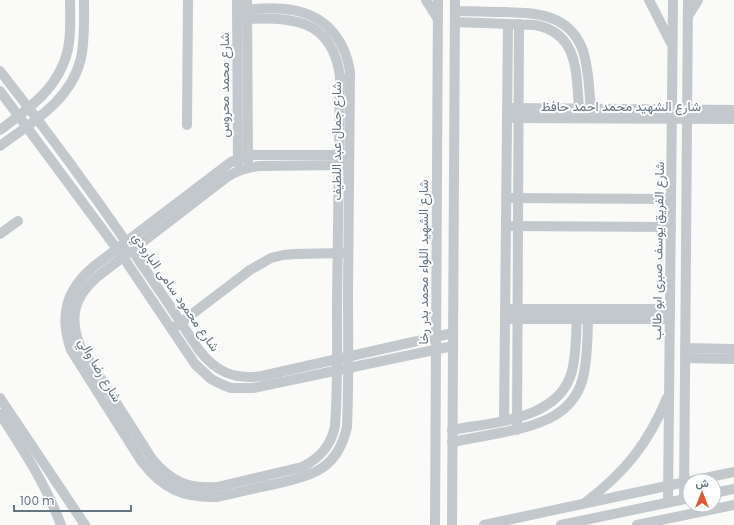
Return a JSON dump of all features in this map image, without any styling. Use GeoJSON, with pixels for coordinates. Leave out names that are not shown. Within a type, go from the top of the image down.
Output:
{"type":"FeatureCollection","features":[{"type":"Feature","properties":{"kind":"street"},"geometry":{"type":"LineString","coordinates":[[0,130],[29,108],[48,90],[62,68],[69,44],[70,0]]}},
{"type":"Feature","properties":{"kind":"street"},"geometry":{"type":"LineString","coordinates":[[0,146],[51,108],[61,98],[76,72],[81,58],[83,44],[84,0]]}},
{"type":"Feature","properties":{"kind":"street"},"geometry":{"type":"LineString","coordinates":[[187,125],[188,0]]}},
{"type":"Feature","properties":{"kind":"street"},"geometry":{"type":"LineString","coordinates":[[426,0],[438,19]]}},
{"type":"Feature","properties":{"kind":"street","name":"شارع الشهيد اللواء محمد بدر رخا"},"geometry":{"type":"LineString","coordinates":[[435,525],[438,0]]}},
{"type":"Feature","properties":{"kind":"street"},"geometry":{"type":"LineString","coordinates":[[452,525],[455,0]]}},
{"type":"Feature","properties":{"kind":"street"},"geometry":{"type":"LineString","coordinates":[[649,0],[673,45]]}},
{"type":"Feature","properties":{"kind":"street","name":"شارع الفريق يوسف صبرى ابو طالب"},"geometry":{"type":"LineString","coordinates":[[668,502],[673,0]]}},
{"type":"Feature","properties":{"kind":"street","name":"شارع الفريق يوسف صبرى ابو طالب"},"geometry":{"type":"LineString","coordinates":[[688,0],[685,353],[688,473]]}},
{"type":"Feature","properties":{"kind":"street"},"geometry":{"type":"LineString","coordinates":[[688,16],[698,0]]}},
{"type":"Feature","properties":{"kind":"street","name":"شارع محمد محروس"},"geometry":{"type":"LineString","coordinates":[[242,9],[248,167]]}},
{"type":"Feature","properties":{"kind":"street","name":"شارع محمد محروس"},"geometry":{"type":"LineString","coordinates":[[238,171],[242,9]]}},
{"type":"Feature","properties":{"kind":"street","name":"شارع جمال عبد اللطيف"},"geometry":{"type":"LineString","coordinates":[[242,9],[287,9],[315,17],[326,25],[336,36],[344,48],[348,61],[350,72],[338,254],[337,359]]}},
{"type":"Feature","properties":{"kind":"street"},"geometry":{"type":"LineString","coordinates":[[455,11],[535,13],[548,16],[569,29],[583,50],[588,74],[591,109]]}},
{"type":"Feature","properties":{"kind":"street"},"geometry":{"type":"LineString","coordinates":[[455,22],[535,25],[547,27],[556,32],[564,39],[574,58],[580,108]]}},
{"type":"Feature","properties":{"kind":"street"},"geometry":{"type":"LineString","coordinates":[[504,420],[508,24]]}},
{"type":"Feature","properties":{"kind":"street"},"geometry":{"type":"LineString","coordinates":[[517,430],[519,24]]}},
{"type":"Feature","properties":{"kind":"street","name":"شارع محمود سامى البارودي"},"geometry":{"type":"LineString","coordinates":[[0,71],[37,118],[91,192],[206,360],[216,368],[238,377],[250,378],[453,334]]}},
{"type":"Feature","properties":{"kind":"street","name":"شارع محمود سامى البارودي"},"geometry":{"type":"LineString","coordinates":[[0,91],[120,253],[195,364],[211,379],[231,388],[253,388],[453,346]]}},
{"type":"Feature","properties":{"kind":"street","name":"شارع الشهيد محمد احمد حافظ"},"geometry":{"type":"LineString","coordinates":[[519,113],[580,108],[672,114]]}},
{"type":"Feature","properties":{"kind":"street","name":"شارع الشهيد محمد احمد حافظ"},"geometry":{"type":"LineString","coordinates":[[507,113],[687,114],[734,110]]}},
{"type":"Feature","properties":{"kind":"street","name":"شارع الشهيد محمد احمد حافظ"},"geometry":{"type":"LineString","coordinates":[[687,114],[734,120]]}},
{"type":"Feature","properties":{"kind":"street","name":"شارع رضا والي"},"geometry":{"type":"LineString","coordinates":[[344,160],[248,156],[238,159],[225,166],[120,253],[83,276],[75,286],[67,305],[65,324],[66,338],[71,350],[123,423],[152,459],[169,477],[192,487],[217,487],[306,476],[326,466],[340,448],[347,427],[348,356]]}},
{"type":"Feature","properties":{"kind":"street","name":"شارع رضا والي"},"geometry":{"type":"LineString","coordinates":[[129,246],[227,177],[248,167],[344,160]]}},
{"type":"Feature","properties":{"kind":"street","name":"شارع جمال عبد اللطيف"},"geometry":{"type":"LineString","coordinates":[[344,160],[349,253],[348,356]]}},
{"type":"Feature","properties":{"kind":"street"},"geometry":{"type":"LineString","coordinates":[[81,200],[91,192]]}},
{"type":"Feature","properties":{"kind":"street"},"geometry":{"type":"LineString","coordinates":[[507,198],[671,199]]}},
{"type":"Feature","properties":{"kind":"street"},"geometry":{"type":"LineString","coordinates":[[0,234],[18,221]]}},
{"type":"Feature","properties":{"kind":"street"},"geometry":{"type":"LineString","coordinates":[[506,226],[671,227]]}},
{"type":"Feature","properties":{"kind":"street"},"geometry":{"type":"LineString","coordinates":[[172,330],[250,270],[271,258],[295,254],[349,253]]}},
{"type":"Feature","properties":{"kind":"street"},"geometry":{"type":"LineString","coordinates":[[506,314],[670,314]]}},
{"type":"Feature","properties":{"kind":"street"},"geometry":{"type":"LineString","coordinates":[[452,430],[516,418],[533,413],[544,407],[559,395],[567,384],[572,372],[576,314]]}},
{"type":"Feature","properties":{"kind":"street"},"geometry":{"type":"LineString","coordinates":[[452,442],[517,430],[552,418],[566,407],[576,394],[584,373],[588,314]]}},
{"type":"Feature","properties":{"kind":"street"},"geometry":{"type":"LineString","coordinates":[[685,353],[734,349]]}},
{"type":"Feature","properties":{"kind":"street"},"geometry":{"type":"LineString","coordinates":[[685,353],[734,359]]}},
{"type":"Feature","properties":{"kind":"street","name":"شارع رضا والي"},"geometry":{"type":"LineString","coordinates":[[274,479],[311,462],[325,451],[330,443],[335,426],[337,359]]}},
{"type":"Feature","properties":{"kind":"street"},"geometry":{"type":"LineString","coordinates":[[584,504],[606,486],[644,444],[659,419],[670,392]]}},
{"type":"Feature","properties":{"kind":"street"},"geometry":{"type":"LineString","coordinates":[[1,402],[86,525]]}},
{"type":"Feature","properties":{"kind":"street"},"geometry":{"type":"LineString","coordinates":[[0,414],[23,450],[48,494],[61,525]]}},
{"type":"Feature","properties":{"kind":"street"},"geometry":{"type":"LineString","coordinates":[[722,475],[734,472]]}},
{"type":"Feature","properties":{"kind":"street"},"geometry":{"type":"LineString","coordinates":[[484,525],[682,483]]}},
{"type":"Feature","properties":{"kind":"street"},"geometry":{"type":"LineString","coordinates":[[722,491],[734,489]]}},
{"type":"Feature","properties":{"kind":"street"},"geometry":{"type":"LineString","coordinates":[[561,525],[682,500]]}},
{"type":"Feature","properties":{"kind":"street"},"geometry":{"type":"LineString","coordinates":[[637,525],[734,505]]}}]}
